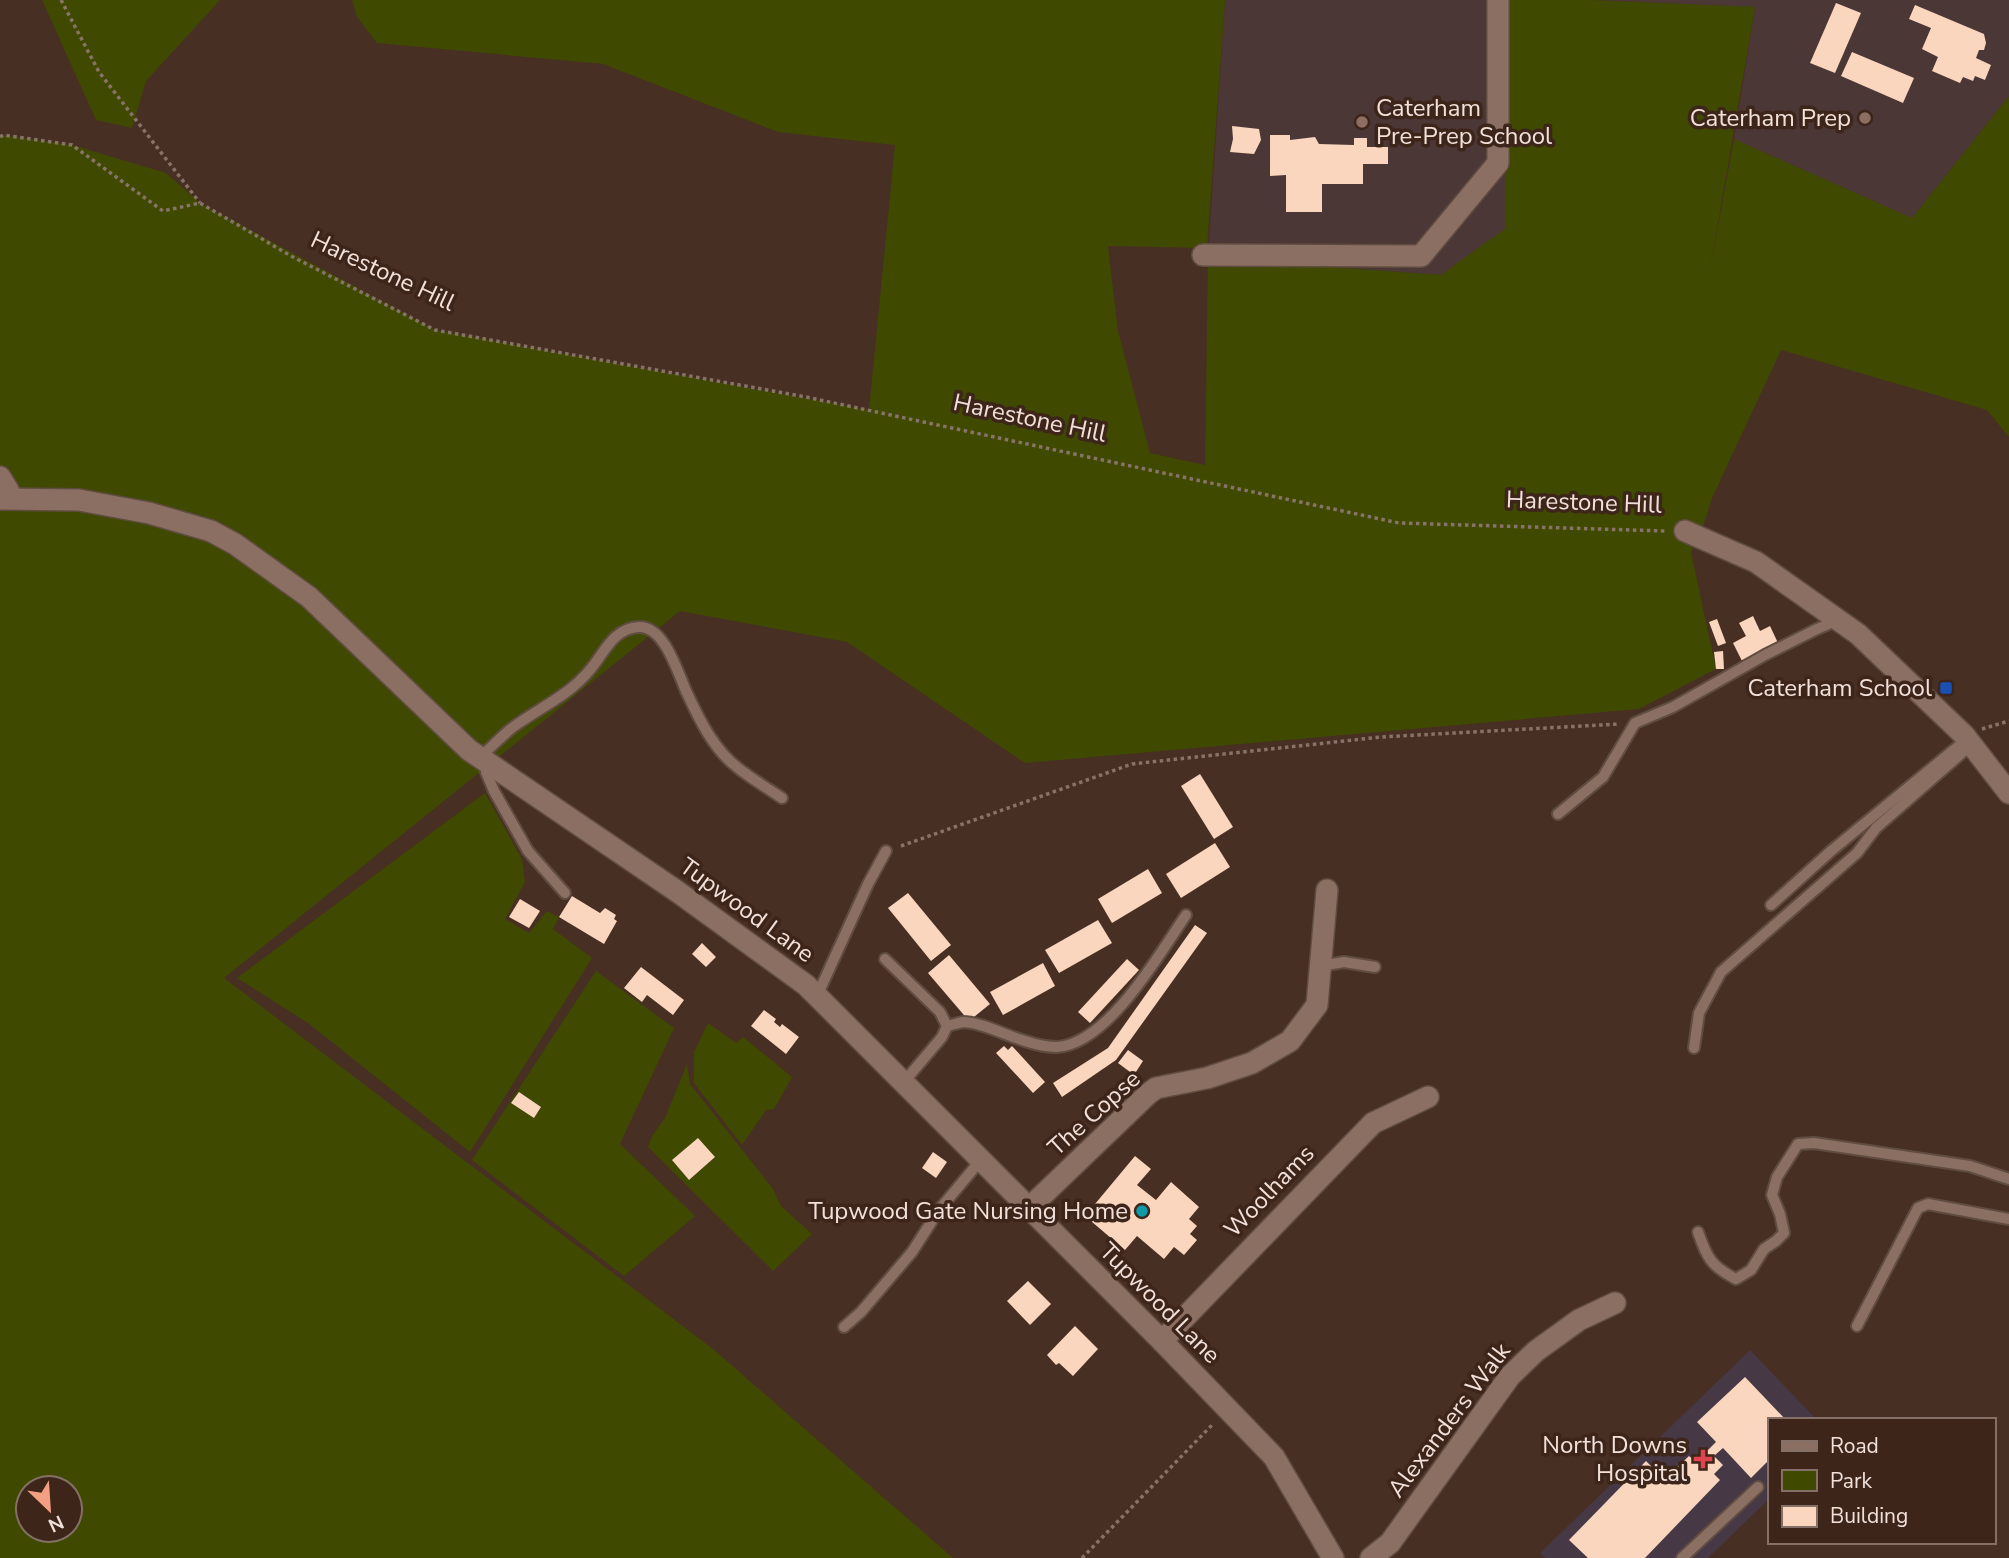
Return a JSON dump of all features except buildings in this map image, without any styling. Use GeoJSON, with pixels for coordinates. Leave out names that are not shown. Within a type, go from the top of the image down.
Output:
{"type":"FeatureCollection","features":[{"type":"Feature","properties":{"kind":"street"},"geometry":{"type":"LineString","coordinates":[[1203,255],[1421,256],[1499,163],[1498,0]]}},
{"type":"Feature","properties":{"kind":"street"},"geometry":{"type":"LineString","coordinates":[[0,477],[8,489],[5,499]]}},
{"type":"Feature","properties":{"kind":"street","name":"Tupwood Lane"},"geometry":{"type":"LineString","coordinates":[[5,499],[79,500],[149,513],[211,531],[261,561],[309,597],[469,750],[678,892],[806,985],[1162,1341],[1274,1457],[1333,1558]]}},
{"type":"Feature","properties":{"kind":"street","name":"Harestone Hill"},"geometry":{"type":"LineString","coordinates":[[1685,531],[1756,562],[1858,634],[1969,742],[2009,793]]}},
{"type":"Feature","properties":{"kind":"street","name":"The Copse"},"geometry":{"type":"LineString","coordinates":[[1028,1209],[1156,1088],[1207,1077],[1252,1063],[1290,1041],[1317,1005],[1327,890]]}},
{"type":"Feature","properties":{"kind":"street","name":"Woolhams"},"geometry":{"type":"LineString","coordinates":[[1162,1341],[1373,1123],[1428,1097]]}},
{"type":"Feature","properties":{"kind":"street","name":"Alexanders Walk"},"geometry":{"type":"LineString","coordinates":[[1371,1558],[1390,1543],[1510,1376],[1536,1351],[1579,1320],[1615,1303]]}},
{"type":"Feature","properties":{"kind":"lane"},"geometry":{"type":"LineString","coordinates":[[1558,814],[1603,777],[1635,723],[1672,707],[1765,655],[1838,620]]}},
{"type":"Feature","properties":{"kind":"lane"},"geometry":{"type":"LineString","coordinates":[[565,893],[528,851],[494,791],[484,760],[514,726],[567,693],[590,671],[604,648],[617,635],[641,626],[652,630],[666,644],[696,713],[717,746],[736,766],[782,798]]}},
{"type":"Feature","properties":{"kind":"lane"},"geometry":{"type":"LineString","coordinates":[[1771,905],[1831,851],[1969,742]]}},
{"type":"Feature","properties":{"kind":"lane"},"geometry":{"type":"LineString","coordinates":[[1694,1048],[1699,1013],[1721,972],[1857,853],[1876,828],[1969,742]]}},
{"type":"Feature","properties":{"kind":"lane"},"geometry":{"type":"LineString","coordinates":[[817,996],[886,851]]}},
{"type":"Feature","properties":{"kind":"lane"},"geometry":{"type":"LineString","coordinates":[[947,1026],[963,1022],[992,1029],[1026,1042],[1057,1046],[1082,1039],[1117,1011],[1186,915]]}},
{"type":"Feature","properties":{"kind":"lane"},"geometry":{"type":"LineString","coordinates":[[885,959],[940,1012],[947,1026]]}},
{"type":"Feature","properties":{"kind":"lane"},"geometry":{"type":"LineString","coordinates":[[1321,966],[1344,962],[1375,967]]}},
{"type":"Feature","properties":{"kind":"lane"},"geometry":{"type":"LineString","coordinates":[[903,1083],[942,1037],[947,1026]]}},
{"type":"Feature","properties":{"kind":"lane"},"geometry":{"type":"LineString","coordinates":[[1698,1231],[1707,1257],[1720,1270],[1736,1279],[1751,1270],[1764,1249],[1784,1233],[1772,1195],[1777,1177],[1798,1144],[1814,1143],[1970,1166],[2009,1179]]}},
{"type":"Feature","properties":{"kind":"lane"},"geometry":{"type":"LineString","coordinates":[[844,1327],[861,1312],[912,1252],[939,1210],[980,1161]]}},
{"type":"Feature","properties":{"kind":"lane"},"geometry":{"type":"LineString","coordinates":[[1857,1326],[1918,1208],[1928,1204],[2009,1219]]}},
{"type":"Feature","properties":{"kind":"lane"},"geometry":{"type":"LineString","coordinates":[[1682,1558],[1758,1487]]}},
{"type":"Feature","properties":{"kind":"path"},"geometry":{"type":"LineString","coordinates":[[0,136],[72,145],[163,211],[200,204],[99,72],[61,0]]}},
{"type":"Feature","properties":{"kind":"path","name":"Harestone Hill"},"geometry":{"type":"LineString","coordinates":[[200,204],[293,257],[435,330],[806,397],[1399,523],[1685,531]]}},
{"type":"Feature","properties":{"kind":"path"},"geometry":{"type":"LineString","coordinates":[[886,851],[1132,765],[1381,737],[1635,723]]}},
{"type":"Feature","properties":{"kind":"path"},"geometry":{"type":"LineString","coordinates":[[1082,1558],[1228,1409]]}},
{"type":"Feature","properties":{"kind":"shaded area","name":"Caterham Pre-Prep School"},"geometry":{"type":"Polygon","coordinates":[[[1225,0],[1506,0],[1507,228],[1441,275],[1208,258],[1225,0]]]}},
{"type":"Feature","properties":{"kind":"shaded area","name":"Caterham Prep"},"geometry":{"type":"Polygon","coordinates":[[[1591,0],[2009,0],[2009,96],[1912,218],[1734,139],[1755,7],[1591,0]]]}},
{"type":"Feature","properties":{"kind":"shaded area","name":"North Downs Hospital"},"geometry":{"type":"Polygon","coordinates":[[[1750,1350],[1815,1418],[1768,1418],[1768,1500],[1708,1558],[1545,1558],[1540,1553],[1750,1350]]]}},
{"type":"Feature","properties":{"kind":"green space"},"geometry":{"type":"Polygon","coordinates":[[[42,0],[220,0],[146,81],[132,128],[96,120],[42,0]]]}},
{"type":"Feature","properties":{"kind":"green space"},"geometry":{"type":"Polygon","coordinates":[[[352,0],[1225,0],[1207,248],[1108,246],[1118,331],[1150,453],[1205,465],[1208,258],[1441,275],[1506,228],[1506,0],[1591,0],[1755,7],[1709,276],[1734,139],[1912,218],[2009,96],[2009,437],[1987,410],[1781,350],[1712,498],[1691,552],[1716,669],[1639,709],[1025,763],[847,642],[680,611],[224,978],[713,1349],[953,1558],[0,1558],[0,137],[3,135],[72,145],[166,173],[200,203],[435,330],[869,410],[895,145],[778,132],[603,64],[377,43],[357,17],[352,0]]]}},
{"type":"Feature","properties":{"kind":"green space"},"geometry":{"type":"Polygon","coordinates":[[[485,793],[522,859],[525,882],[505,919],[529,933],[547,911],[559,917],[553,929],[592,958],[470,1152],[308,1023],[237,978],[485,793]]]}},
{"type":"Feature","properties":{"kind":"green space"},"geometry":{"type":"Polygon","coordinates":[[[596,971],[674,1028],[620,1144],[695,1216],[624,1276],[472,1160],[596,971]],[[519,1092],[512,1103],[534,1118],[541,1107],[519,1092]]]}},
{"type":"Feature","properties":{"kind":"green space"},"geometry":{"type":"Polygon","coordinates":[[[708,1023],[736,1043],[743,1037],[792,1077],[774,1109],[766,1110],[742,1145],[694,1083],[694,1052],[708,1023]]]}},
{"type":"Feature","properties":{"kind":"green space"},"geometry":{"type":"Polygon","coordinates":[[[687,1064],[690,1084],[773,1189],[781,1206],[812,1234],[773,1271],[648,1147],[652,1136],[665,1118],[687,1064]],[[715,1157],[673,1161],[689,1180],[715,1157]]]}},
{"type":"Feature","properties":{"kind":"place","name":"Caterham Prep"},"geometry":{"type":"Point","coordinates":[1865,118]}},
{"type":"Feature","properties":{"kind":"place","name":"Caterham Pre-Prep School"},"geometry":{"type":"Point","coordinates":[1362,122]}},
{"type":"Feature","properties":{"kind":"place","name":"Caterham School"},"geometry":{"type":"Point","coordinates":[1946,688]}},
{"type":"Feature","properties":{"kind":"place","name":"Tupwood Gate Nursing Home"},"geometry":{"type":"Point","coordinates":[1142,1211]}},
{"type":"Feature","properties":{"kind":"place","name":"North Downs Hospital"},"geometry":{"type":"Point","coordinates":[1703,1459]}}]}
